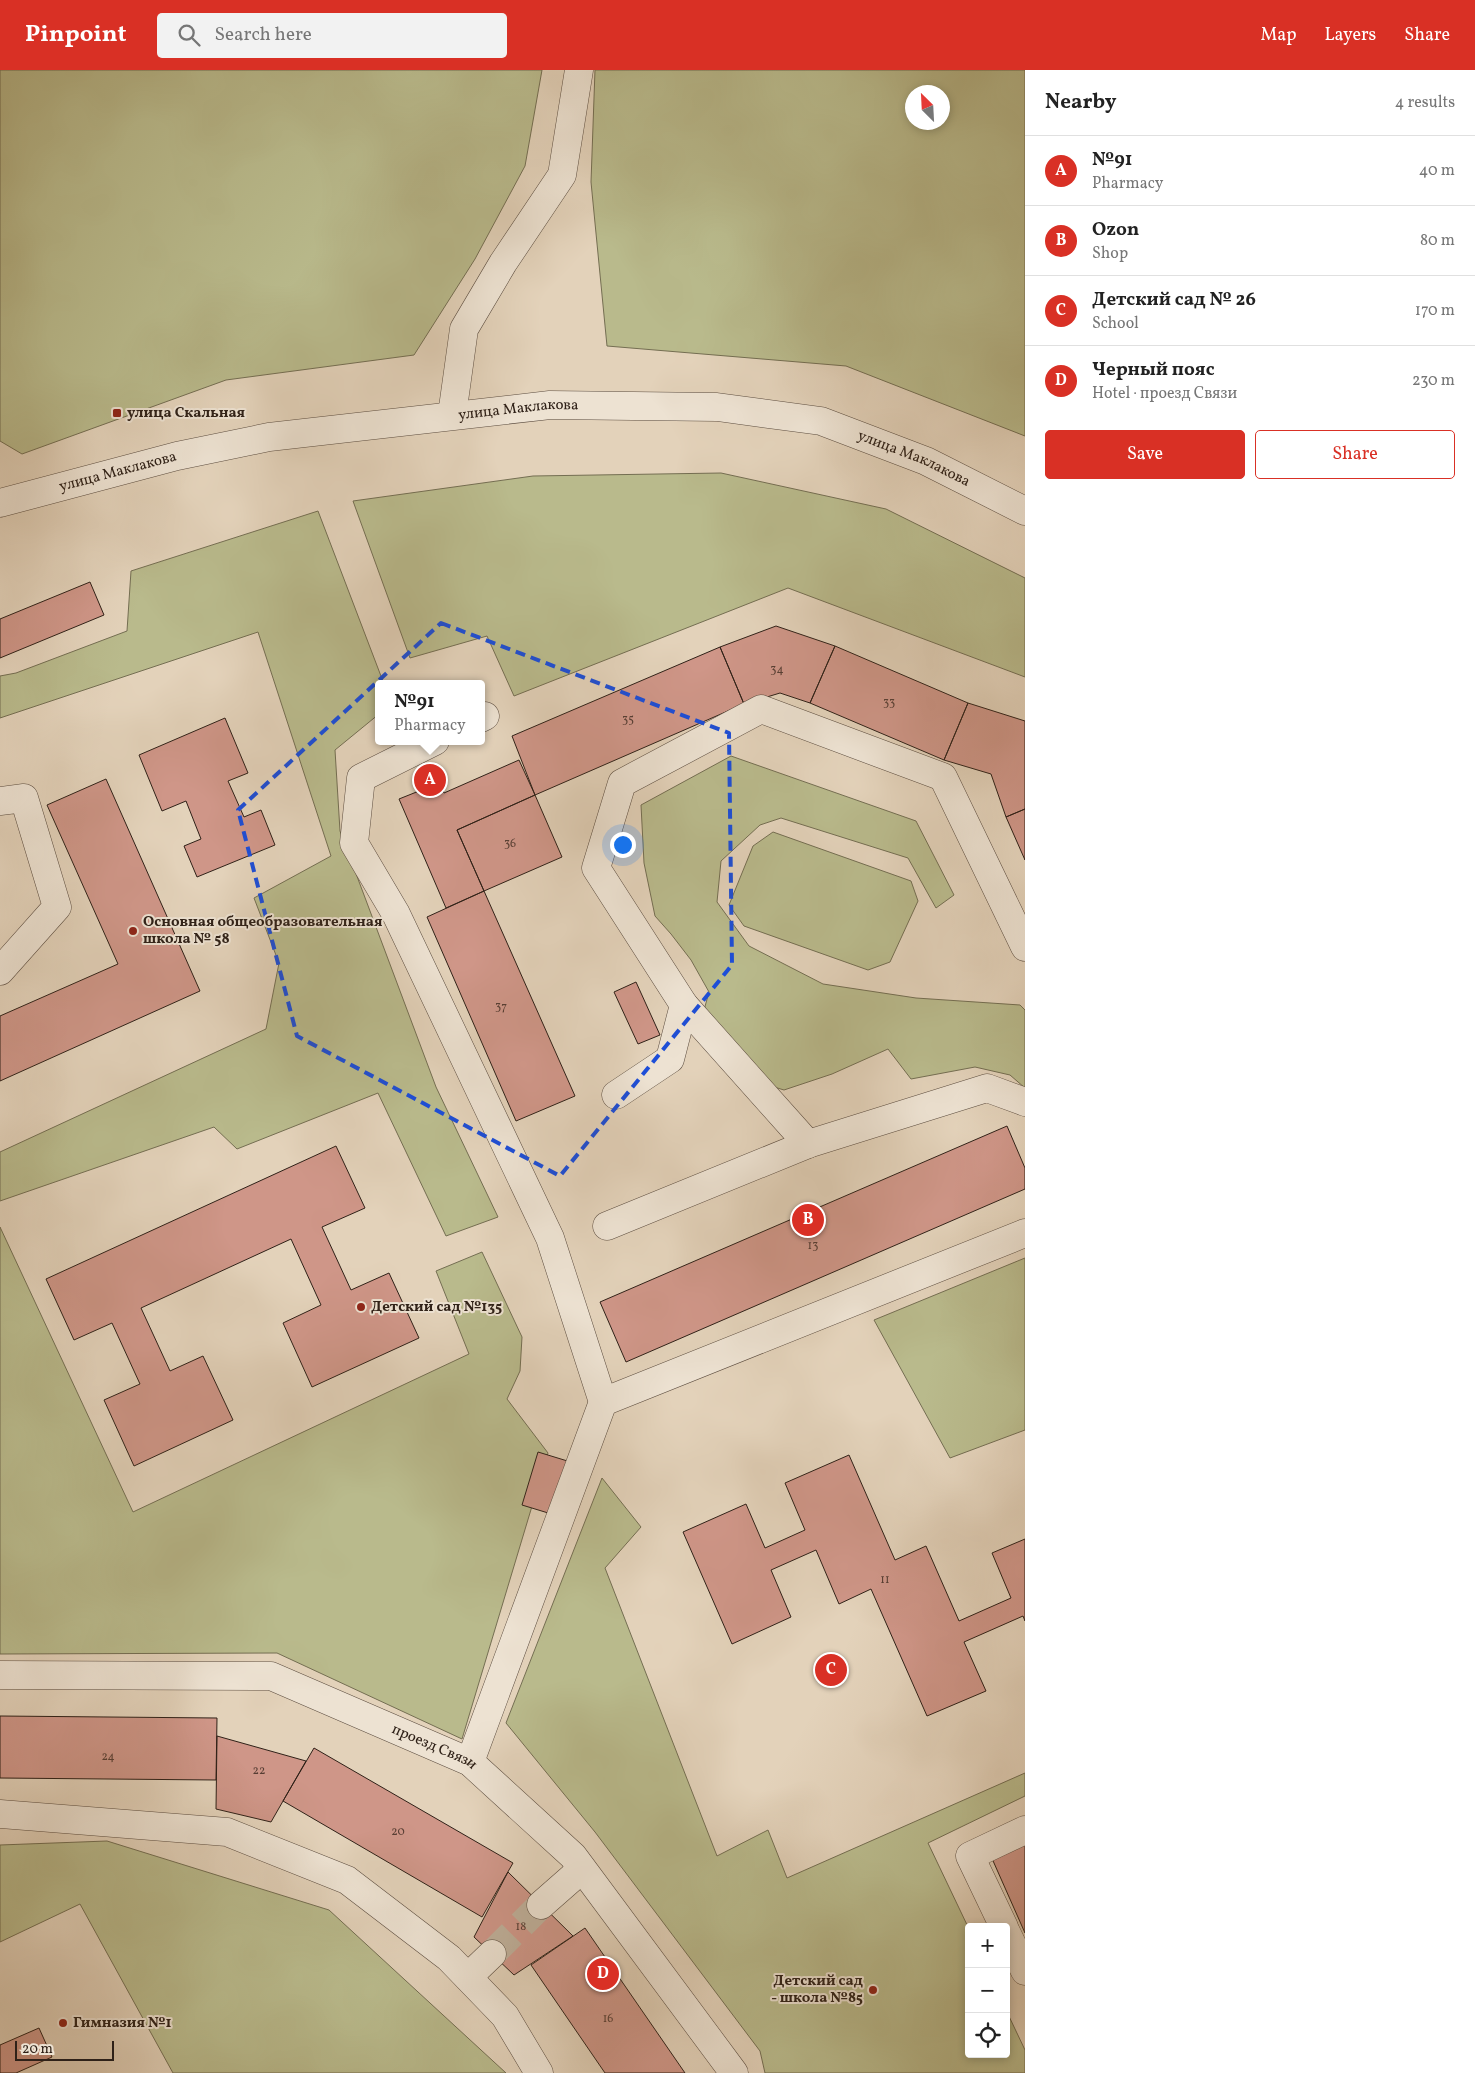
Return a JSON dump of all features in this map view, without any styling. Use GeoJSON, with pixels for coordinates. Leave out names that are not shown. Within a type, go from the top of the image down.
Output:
{"type":"FeatureCollection","features":[{"type":"Feature","properties":{"kind":"street"},"geometry":{"type":"LineString","coordinates":[[452,415],[464,329],[503,263],[562,174],[579,70]]}},
{"type":"Feature","properties":{"kind":"street","name":"улица Маклакова"},"geometry":{"type":"LineString","coordinates":[[0,503],[177,456],[270,437],[452,415],[550,405],[570,405],[716,408],[821,421],[926,461],[1025,511]]}},
{"type":"Feature","properties":{"kind":"street"},"geometry":{"type":"LineString","coordinates":[[808,1144],[684,1005],[596,868],[622,783],[760,709],[942,777],[1025,947]]}},
{"type":"Feature","properties":{"kind":"street"},"geometry":{"type":"LineString","coordinates":[[427,745],[361,778],[354,843],[396,914],[550,1238],[603,1402],[470,1762]]}},
{"type":"Feature","properties":{"kind":"street"},"geometry":{"type":"LineString","coordinates":[[0,801],[24,798],[57,907],[0,970]]}},
{"type":"Feature","properties":{"kind":"street"},"geometry":{"type":"LineString","coordinates":[[616,1095],[670,1059],[684,1005]]}},
{"type":"Feature","properties":{"kind":"street"},"geometry":{"type":"LineString","coordinates":[[607,1226],[808,1144],[987,1088],[1025,1102]]}},
{"type":"Feature","properties":{"kind":"street"},"geometry":{"type":"LineString","coordinates":[[603,1402],[1025,1233]]}},
{"type":"Feature","properties":{"kind":"street","name":"проезд Связи"},"geometry":{"type":"LineString","coordinates":[[0,1675],[271,1676],[470,1762],[573,1856],[734,2073]]}},
{"type":"Feature","properties":{"kind":"street"},"geometry":{"type":"LineString","coordinates":[[0,1814],[227,1832],[348,1880],[449,1958],[468,1977],[505,2016],[539,2073]]}},
{"type":"Feature","properties":{"kind":"street"},"geometry":{"type":"LineString","coordinates":[[1002,1923],[970,1856],[1025,1830]]}},
{"type":"Feature","properties":{"kind":"street"},"geometry":{"type":"LineString","coordinates":[[541,1905],[582,1869]]}},
{"type":"Feature","properties":{"kind":"street"},"geometry":{"type":"LineString","coordinates":[[1010,1940],[1025,1971]]}},
{"type":"Feature","properties":{"kind":"street"},"geometry":{"type":"LineString","coordinates":[[468,1977],[492,1954]]}},
{"type":"Feature","properties":{"kind":"highlighted area"},"geometry":{"type":"Polygon","coordinates":[[[441,623],[729,733],[732,965],[560,1176],[297,1036],[238,810],[441,623]]]}},
{"type":"Feature","properties":{"kind":"green space"},"geometry":{"type":"Polygon","coordinates":[[[0,70],[542,70],[525,166],[475,259],[414,355],[226,380],[22,454],[0,441],[0,70]]]}},
{"type":"Feature","properties":{"kind":"green space"},"geometry":{"type":"Polygon","coordinates":[[[595,70],[1025,70],[1025,436],[846,366],[607,346],[591,182],[595,70]]]}},
{"type":"Feature","properties":{"kind":"green space"},"geometry":{"type":"Polygon","coordinates":[[[721,473],[886,509],[1025,578],[1025,677],[788,588],[514,696],[487,636],[410,658],[353,501],[533,476],[721,473]]]}},
{"type":"Feature","properties":{"kind":"green space"},"geometry":{"type":"Polygon","coordinates":[[[318,511],[382,680],[375,680],[375,717],[335,750],[340,831],[436,1087],[498,1217],[446,1236],[378,1093],[237,1149],[214,1127],[0,1201],[0,1152],[266,1029],[279,963],[254,898],[331,856],[258,632],[0,718],[0,676],[16,673],[127,631],[131,571],[318,511]]]}},
{"type":"Feature","properties":{"kind":"green space"},"geometry":{"type":"Polygon","coordinates":[[[731,756],[916,821],[954,895],[936,908],[908,858],[781,818],[760,825],[721,861],[717,902],[749,946],[823,984],[916,998],[1020,1005],[1025,1010],[1025,1088],[1010,1075],[975,1067],[911,1079],[888,1049],[832,1074],[784,1090],[738,1076],[696,1039],[709,992],[691,960],[655,916],[644,863],[641,805],[731,756]]]}},
{"type":"Feature","properties":{"kind":"green space"},"geometry":{"type":"Polygon","coordinates":[[[773,832],[911,881],[918,901],[890,962],[868,970],[744,926],[729,905],[753,846],[773,832]]]}},
{"type":"Feature","properties":{"kind":"green space"},"geometry":{"type":"Polygon","coordinates":[[[0,1227],[133,1512],[469,1354],[436,1271],[482,1252],[522,1337],[520,1371],[507,1399],[548,1453],[462,1739],[277,1653],[0,1654],[0,1227]]]}},
{"type":"Feature","properties":{"kind":"green space"},"geometry":{"type":"Polygon","coordinates":[[[1025,1258],[1025,1430],[950,1458],[874,1320],[1025,1258]]]}},
{"type":"Feature","properties":{"kind":"green space"},"geometry":{"type":"Polygon","coordinates":[[[602,1478],[641,1527],[605,1568],[717,1856],[768,1830],[787,1878],[1025,1773],[1025,1796],[928,1843],[966,1923],[965,2058],[1010,2058],[1010,2018],[1025,2050],[1025,2073],[765,2073],[760,2051],[595,1832],[506,1723],[602,1478]]]}},
{"type":"Feature","properties":{"kind":"green space"},"geometry":{"type":"Polygon","coordinates":[[[107,1841],[329,1910],[506,2073],[173,2073],[80,1904],[0,1942],[0,1845],[107,1841]]]}},
{"type":"Feature","properties":{"kind":"building"},"geometry":{"type":"Polygon","coordinates":[[[90,582],[104,615],[0,658],[0,619],[90,582]]]}},
{"type":"Feature","properties":{"kind":"building"},"geometry":{"type":"Polygon","coordinates":[[[776,626],[835,646],[810,703],[780,693],[744,704],[720,647],[776,626]]]}},
{"type":"Feature","properties":{"kind":"building"},"geometry":{"type":"Polygon","coordinates":[[[835,646],[968,703],[944,760],[810,703],[835,646]]]}},
{"type":"Feature","properties":{"kind":"building"},"geometry":{"type":"Polygon","coordinates":[[[720,647],[744,704],[535,795],[512,736],[720,647]]]}},
{"type":"Feature","properties":{"kind":"building"},"geometry":{"type":"Polygon","coordinates":[[[968,703],[1025,721],[1025,809],[1006,817],[991,774],[944,760],[968,703]]]}},
{"type":"Feature","properties":{"kind":"building"},"geometry":{"type":"Polygon","coordinates":[[[225,718],[248,773],[228,781],[244,817],[261,810],[275,845],[197,877],[184,846],[201,839],[186,801],[162,811],[139,755],[225,718]]]}},
{"type":"Feature","properties":{"kind":"building"},"geometry":{"type":"Polygon","coordinates":[[[519,760],[535,795],[457,830],[484,891],[446,908],[399,799],[424,789],[418,775],[434,769],[444,793],[519,760]]]}},
{"type":"Feature","properties":{"kind":"building"},"geometry":{"type":"Polygon","coordinates":[[[106,779],[200,991],[0,1081],[0,1016],[118,964],[47,805],[106,779]]]}},
{"type":"Feature","properties":{"kind":"building"},"geometry":{"type":"Polygon","coordinates":[[[535,795],[562,857],[484,891],[457,830],[535,795]]]}},
{"type":"Feature","properties":{"kind":"building"},"geometry":{"type":"Polygon","coordinates":[[[1025,809],[1025,860],[1006,817],[1025,809]]]}},
{"type":"Feature","properties":{"kind":"building"},"geometry":{"type":"Polygon","coordinates":[[[484,891],[575,1096],[516,1121],[427,917],[484,891]]]}},
{"type":"Feature","properties":{"kind":"building"},"geometry":{"type":"Polygon","coordinates":[[[636,982],[660,1035],[638,1044],[614,992],[636,982]]]}},
{"type":"Feature","properties":{"kind":"building"},"geometry":{"type":"Polygon","coordinates":[[[1007,1126],[1025,1168],[1025,1189],[626,1362],[600,1302],[1007,1126]]]}},
{"type":"Feature","properties":{"kind":"building","name":"Детский сад №135"},"geometry":{"type":"Polygon","coordinates":[[[336,1146],[365,1208],[322,1227],[351,1290],[389,1273],[419,1338],[312,1387],[283,1323],[321,1305],[291,1239],[141,1308],[170,1371],[203,1356],[233,1420],[134,1466],[104,1400],[140,1384],[112,1323],[74,1340],[46,1279],[336,1146]]]}},
{"type":"Feature","properties":{"kind":"building"},"geometry":{"type":"Polygon","coordinates":[[[538,1452],[574,1463],[558,1516],[522,1505],[538,1452]]]}},
{"type":"Feature","properties":{"kind":"building"},"geometry":{"type":"Polygon","coordinates":[[[849,1455],[895,1560],[926,1546],[959,1621],[1011,1598],[992,1553],[1025,1539],[1025,1621],[1023,1616],[964,1642],[986,1691],[927,1716],[871,1589],[839,1604],[816,1550],[771,1570],[791,1617],[732,1644],[683,1532],[746,1504],[765,1548],[805,1530],[785,1483],[849,1455]]]}},
{"type":"Feature","properties":{"kind":"building"},"geometry":{"type":"Polygon","coordinates":[[[0,1716],[217,1718],[216,1780],[0,1778],[0,1716]]]}},
{"type":"Feature","properties":{"kind":"building"},"geometry":{"type":"Polygon","coordinates":[[[217,1736],[306,1761],[271,1822],[216,1809],[217,1736]]]}},
{"type":"Feature","properties":{"kind":"building"},"geometry":{"type":"Polygon","coordinates":[[[314,1748],[513,1863],[482,1917],[283,1801],[314,1748]]]}},
{"type":"Feature","properties":{"kind":"building"},"geometry":{"type":"Polygon","coordinates":[[[1025,1838],[1025,1933],[990,1854],[1025,1838]]]}},
{"type":"Feature","properties":{"kind":"building"},"geometry":{"type":"Polygon","coordinates":[[[508,1872],[573,1936],[514,1975],[474,1937],[508,1872]]]}},
{"type":"Feature","properties":{"kind":"building"},"geometry":{"type":"Polygon","coordinates":[[[585,1928],[685,2073],[605,2073],[531,1965],[585,1928]]]}},
{"type":"Feature","properties":{"kind":"building"},"geometry":{"type":"Polygon","coordinates":[[[39,2028],[52,2057],[16,2073],[0,2073],[0,2045],[39,2028]]]}},
{"type":"Feature","properties":{"kind":"tunnel"},"geometry":{"type":"LineString","coordinates":[[492,1954],[541,1905]]}},
{"type":"Feature","properties":{"kind":"place","name":"улица Скальная"},"geometry":{"type":"Point","coordinates":[117,413]}},
{"type":"Feature","properties":{"kind":"place","name":"№91"},"geometry":{"type":"Point","coordinates":[430,780]}},
{"type":"Feature","properties":{"kind":"place","name":"Основная общеобразовательная школа № 58"},"geometry":{"type":"Point","coordinates":[133,931]}},
{"type":"Feature","properties":{"kind":"place","name":"Ozon"},"geometry":{"type":"Point","coordinates":[808,1220]}},
{"type":"Feature","properties":{"kind":"place","name":"Детский сад №135"},"geometry":{"type":"Point","coordinates":[361,1307]}},
{"type":"Feature","properties":{"kind":"place","name":"Детский сад № 26"},"geometry":{"type":"Point","coordinates":[831,1670]}},
{"type":"Feature","properties":{"kind":"place","name":"Черный пояс"},"geometry":{"type":"Point","coordinates":[603,1974]}},
{"type":"Feature","properties":{"kind":"place","name":"Детский сад - школа №85"},"geometry":{"type":"Point","coordinates":[873,1990]}},
{"type":"Feature","properties":{"kind":"place","name":"Гимназия №1"},"geometry":{"type":"Point","coordinates":[63,2023]}}]}
